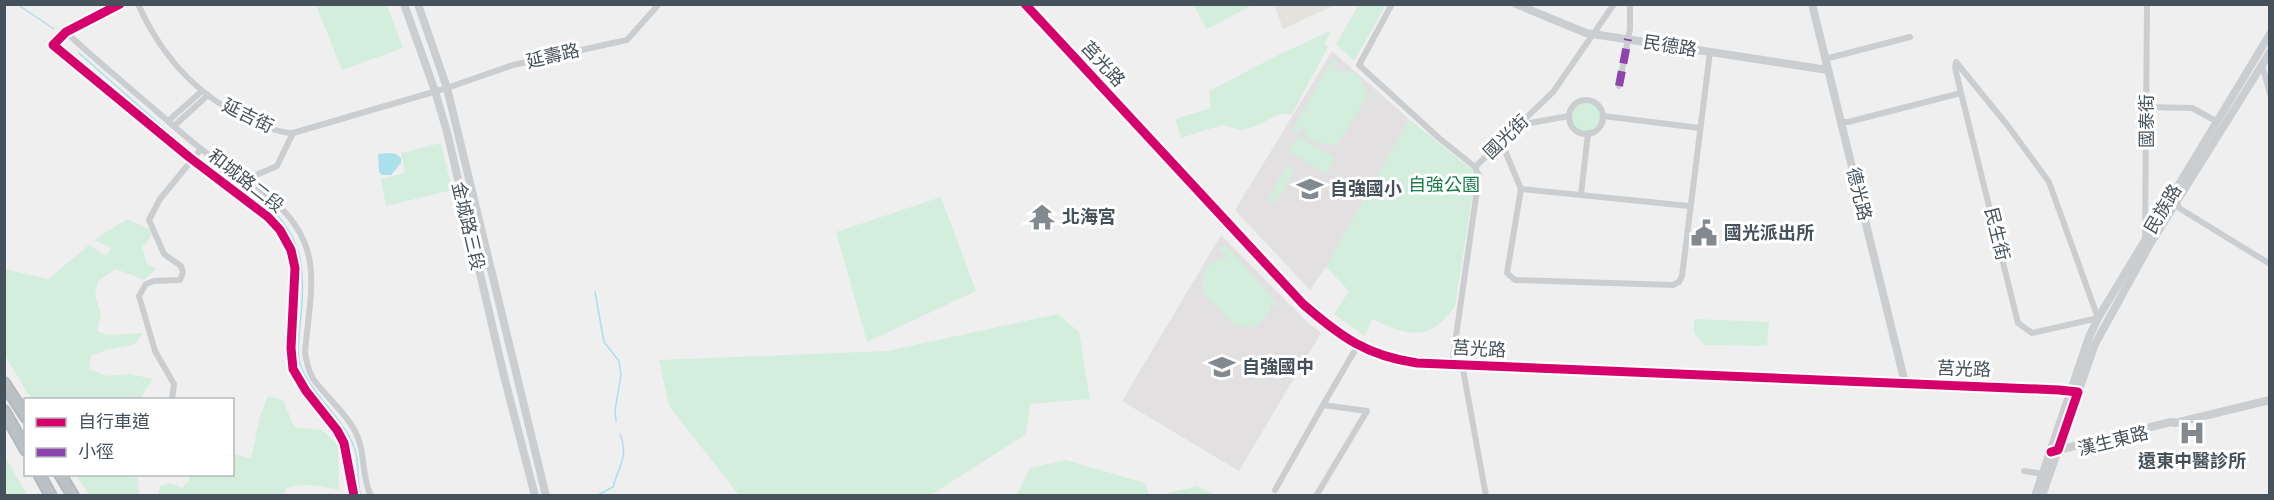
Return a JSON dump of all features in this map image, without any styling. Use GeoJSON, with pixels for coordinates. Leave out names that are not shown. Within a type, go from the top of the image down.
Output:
{"type":"FeatureCollection","features":[{"type":"Feature","properties":{"kind":"highway"},"geometry":{"type":"LineString","coordinates":[[4,384],[24,414]]}},
{"type":"Feature","properties":{"kind":"highway"},"geometry":{"type":"LineString","coordinates":[[4,411],[24,446]]}},
{"type":"Feature","properties":{"kind":"highway"},"geometry":{"type":"LineString","coordinates":[[40,476],[51,495]]}},
{"type":"Feature","properties":{"kind":"highway"},"geometry":{"type":"LineString","coordinates":[[61,476],[73,495]]}},
{"type":"Feature","properties":{"kind":"street"},"geometry":{"type":"LineString","coordinates":[[66,32],[120,4]]}},
{"type":"Feature","properties":{"kind":"street","name":"延吉街"},"geometry":{"type":"LineString","coordinates":[[138,4],[159,45],[180,71],[202,91],[243,118],[283,133],[292,133],[435,91]]}},
{"type":"Feature","properties":{"kind":"street","name":"金城路三段"},"geometry":{"type":"LineString","coordinates":[[405,4],[435,91],[535,495]]}},
{"type":"Feature","properties":{"kind":"street","name":"金城路三段"},"geometry":{"type":"LineString","coordinates":[[418,4],[447,88],[546,495]]}},
{"type":"Feature","properties":{"kind":"street","name":"延壽路"},"geometry":{"type":"LineString","coordinates":[[435,91],[513,65],[627,39],[659,4]]}},
{"type":"Feature","properties":{"kind":"street","name":"莒光路"},"geometry":{"type":"LineString","coordinates":[[1025,4],[1303,304],[1368,351],[1399,361],[2074,392]]}},
{"type":"Feature","properties":{"kind":"street"},"geometry":{"type":"LineString","coordinates":[[1392,4],[1359,65],[1439,138],[1475,167]]}},
{"type":"Feature","properties":{"kind":"street","name":"民德路"},"geometry":{"type":"LineString","coordinates":[[1516,4],[1586,33],[1828,70]]}},
{"type":"Feature","properties":{"kind":"street","name":"國光街"},"geometry":{"type":"LineString","coordinates":[[1452,364],[1479,176],[1475,167],[1553,92],[1614,4]]}},
{"type":"Feature","properties":{"kind":"street"},"geometry":{"type":"LineString","coordinates":[[1619,86],[1628,39],[1630,4]]}},
{"type":"Feature","properties":{"kind":"street","name":"德光路"},"geometry":{"type":"LineString","coordinates":[[1812,4],[1905,383]]}},
{"type":"Feature","properties":{"kind":"street","name":"國泰街"},"geometry":{"type":"LineString","coordinates":[[2145,237],[2147,4]]}},
{"type":"Feature","properties":{"kind":"street","name":"和城路二段"},"geometry":{"type":"LineString","coordinates":[[354,495],[344,443],[293,369],[291,348],[295,268],[291,250],[280,230],[257,208],[192,160],[53,45],[66,32],[201,149],[266,194],[291,220],[304,241],[311,273],[305,353],[307,366],[313,379],[338,406],[355,431],[362,446],[366,479],[371,495]]}},
{"type":"Feature","properties":{"kind":"street","name":"民族路"},"geometry":{"type":"LineString","coordinates":[[2074,392],[2095,344],[2173,199],[2216,122],[2270,34]]}},
{"type":"Feature","properties":{"kind":"street"},"geometry":{"type":"LineString","coordinates":[[1825,59],[1910,37]]}},
{"type":"Feature","properties":{"kind":"street"},"geometry":{"type":"LineString","coordinates":[[1501,141],[1521,189],[1507,273],[1510,276],[1515,280],[1674,285],[1679,282],[1710,52]]}},
{"type":"Feature","properties":{"kind":"street","name":"民族路"},"geometry":{"type":"LineString","coordinates":[[2074,392],[2089,337],[2098,318],[2145,237],[2173,199],[2270,52]]}},
{"type":"Feature","properties":{"kind":"street","name":"民生街"},"geometry":{"type":"LineString","coordinates":[[1956,62],[2008,126],[2049,182],[2098,318],[2032,333],[2018,323],[1961,93],[1956,62]]}},
{"type":"Feature","properties":{"kind":"street"},"geometry":{"type":"LineString","coordinates":[[2262,65],[2270,94]]}},
{"type":"Feature","properties":{"kind":"street"},"geometry":{"type":"LineString","coordinates":[[168,121],[202,91]]}},
{"type":"Feature","properties":{"kind":"street"},"geometry":{"type":"LineString","coordinates":[[1840,122],[1848,122],[1961,93]]}},
{"type":"Feature","properties":{"kind":"street"},"geometry":{"type":"LineString","coordinates":[[174,126],[208,95]]}},
{"type":"Feature","properties":{"kind":"street"},"geometry":{"type":"LineString","coordinates":[[1583,100],[1594,102],[1602,111],[1603,116],[1600,126],[1588,133],[1580,132],[1572,127],[1569,116],[1573,105],[1583,100]]}},
{"type":"Feature","properties":{"kind":"street"},"geometry":{"type":"LineString","coordinates":[[2147,107],[2192,108],[2216,122]]}},
{"type":"Feature","properties":{"kind":"street"},"geometry":{"type":"LineString","coordinates":[[1518,125],[1569,116]]}},
{"type":"Feature","properties":{"kind":"street"},"geometry":{"type":"LineString","coordinates":[[1603,116],[1701,128]]}},
{"type":"Feature","properties":{"kind":"street"},"geometry":{"type":"LineString","coordinates":[[231,189],[242,176],[256,175],[277,166],[292,133]]}},
{"type":"Feature","properties":{"kind":"street"},"geometry":{"type":"LineString","coordinates":[[1581,195],[1588,133]]}},
{"type":"Feature","properties":{"kind":"street"},"geometry":{"type":"LineString","coordinates":[[172,398],[174,384],[155,351],[139,296],[146,284],[154,281],[180,280],[183,272],[181,266],[164,254],[149,220],[166,191],[201,149]]}},
{"type":"Feature","properties":{"kind":"street"},"geometry":{"type":"LineString","coordinates":[[1521,189],[1689,206]]}},
{"type":"Feature","properties":{"kind":"street"},"geometry":{"type":"LineString","coordinates":[[257,208],[266,194]]}},
{"type":"Feature","properties":{"kind":"street"},"geometry":{"type":"LineString","coordinates":[[2173,199],[2179,208],[2270,264]]}},
{"type":"Feature","properties":{"kind":"street"},"geometry":{"type":"LineString","coordinates":[[1275,490],[1358,345]]}},
{"type":"Feature","properties":{"kind":"street"},"geometry":{"type":"LineString","coordinates":[[1462,364],[1486,495]]}},
{"type":"Feature","properties":{"kind":"street"},"geometry":{"type":"LineString","coordinates":[[2042,495],[2074,392]]}},
{"type":"Feature","properties":{"kind":"street","name":"漢生東路"},"geometry":{"type":"LineString","coordinates":[[2055,452],[2171,426],[2175,423],[2270,400]]}},
{"type":"Feature","properties":{"kind":"street"},"geometry":{"type":"LineString","coordinates":[[1316,495],[1367,411],[1323,405]]}},
{"type":"Feature","properties":{"kind":"street"},"geometry":{"type":"LineString","coordinates":[[2024,471],[2046,477]]}},
{"type":"Feature","properties":{"kind":"street"},"geometry":{"type":"LineString","coordinates":[[2035,495],[2046,477]]}},
{"type":"Feature","properties":{"kind":"shaded area"},"geometry":{"type":"Polygon","coordinates":[[[1274,4],[1335,4],[1335,5],[1283,29],[1274,4]]]}},
{"type":"Feature","properties":{"kind":"shaded area","name":"自強國小"},"geometry":{"type":"Polygon","coordinates":[[[1332,51],[1409,119],[1326,267],[1310,290],[1235,210],[1332,51]]]}},
{"type":"Feature","properties":{"kind":"shaded area","name":"自強國中"},"geometry":{"type":"Polygon","coordinates":[[[1221,235],[1307,322],[1321,333],[1239,471],[1122,401],[1221,235]]]}},
{"type":"Feature","properties":{"kind":"green space"},"geometry":{"type":"Polygon","coordinates":[[[1359,4],[1386,5],[1354,61],[1336,44],[1359,4]]]}},
{"type":"Feature","properties":{"kind":"green space"},"geometry":{"type":"Polygon","coordinates":[[[316,5],[387,5],[403,48],[342,70],[316,5]]]}},
{"type":"Feature","properties":{"kind":"green space"},"geometry":{"type":"Polygon","coordinates":[[[1193,5],[1253,5],[1207,29],[1193,5]]]}},
{"type":"Feature","properties":{"kind":"green space"},"geometry":{"type":"Polygon","coordinates":[[[1330,31],[1325,44],[1328,47],[1292,114],[1279,114],[1242,130],[1222,125],[1181,138],[1175,119],[1211,108],[1209,91],[1330,31]]]}},
{"type":"Feature","properties":{"kind":"green space"},"geometry":{"type":"Polygon","coordinates":[[[1333,59],[1338,62],[1334,70],[1355,72],[1368,95],[1338,144],[1327,144],[1312,139],[1302,127],[1297,133],[1292,130],[1333,59]]]}},
{"type":"Feature","properties":{"kind":"green space"},"geometry":{"type":"Polygon","coordinates":[[[1586,102],[1597,106],[1601,117],[1597,128],[1586,132],[1575,128],[1571,117],[1575,106],[1586,102]]]}},
{"type":"Feature","properties":{"kind":"green space","name":"自強公園"},"geometry":{"type":"Polygon","coordinates":[[[1409,119],[1476,173],[1455,306],[1445,318],[1427,331],[1408,332],[1372,319],[1365,336],[1334,314],[1349,291],[1326,267],[1409,119]]]}},
{"type":"Feature","properties":{"kind":"green space"},"geometry":{"type":"Polygon","coordinates":[[[1298,136],[1335,158],[1326,174],[1289,152],[1298,136]]]}},
{"type":"Feature","properties":{"kind":"green space"},"geometry":{"type":"Polygon","coordinates":[[[441,143],[452,190],[386,206],[381,179],[405,173],[401,153],[441,143]]]}},
{"type":"Feature","properties":{"kind":"green space"},"geometry":{"type":"Polygon","coordinates":[[[1287,166],[1295,170],[1275,204],[1267,199],[1287,166]]]}},
{"type":"Feature","properties":{"kind":"green space"},"geometry":{"type":"Polygon","coordinates":[[[941,197],[976,291],[867,342],[836,232],[941,197]]]}},
{"type":"Feature","properties":{"kind":"green space"},"geometry":{"type":"Polygon","coordinates":[[[127,219],[151,230],[151,237],[142,247],[147,264],[156,269],[144,280],[116,269],[98,281],[95,296],[101,314],[97,331],[108,335],[143,333],[135,344],[106,350],[91,356],[89,369],[108,376],[130,374],[153,379],[141,398],[30,398],[5,355],[5,269],[48,279],[89,245],[106,256],[111,248],[94,240],[127,219]]]}},
{"type":"Feature","properties":{"kind":"green space"},"geometry":{"type":"Polygon","coordinates":[[[1225,245],[1279,305],[1276,308],[1270,303],[1268,315],[1256,327],[1235,326],[1204,294],[1203,280],[1206,269],[1214,261],[1228,259],[1219,249],[1225,245]]]}},
{"type":"Feature","properties":{"kind":"green space"},"geometry":{"type":"Polygon","coordinates":[[[1058,314],[1079,332],[1090,399],[1030,404],[1026,434],[931,495],[739,495],[669,406],[659,360],[887,351],[1058,314]]]}},
{"type":"Feature","properties":{"kind":"green space"},"geometry":{"type":"Polygon","coordinates":[[[1694,319],[1769,322],[1767,346],[1704,345],[1694,333],[1694,319]]]}},
{"type":"Feature","properties":{"kind":"green space"},"geometry":{"type":"Polygon","coordinates":[[[268,396],[283,400],[294,427],[322,430],[338,445],[339,490],[306,485],[286,488],[284,495],[158,495],[160,486],[169,483],[182,488],[189,481],[189,476],[234,476],[234,453],[251,459],[260,416],[268,396]]]}},
{"type":"Feature","properties":{"kind":"green space"},"geometry":{"type":"Polygon","coordinates":[[[5,456],[27,495],[5,495],[5,456]]]}},
{"type":"Feature","properties":{"kind":"green space"},"geometry":{"type":"Polygon","coordinates":[[[1066,460],[1145,483],[1149,495],[1017,495],[1030,468],[1066,460]]]}},
{"type":"Feature","properties":{"kind":"green space"},"geometry":{"type":"Polygon","coordinates":[[[77,476],[138,478],[139,495],[89,495],[77,476]]]}},
{"type":"Feature","properties":{"kind":"green space"},"geometry":{"type":"Polygon","coordinates":[[[1197,486],[1214,495],[1161,495],[1197,486]]]}},
{"type":"Feature","properties":{"kind":"water"},"geometry":{"type":"Polygon","coordinates":[[[378,154],[396,154],[401,158],[401,163],[391,175],[382,175],[379,172],[378,154]]]}},
{"type":"Feature","properties":{"kind":"waterway"},"geometry":{"type":"LineString","coordinates":[[17,4],[54,29]]}},
{"type":"Feature","properties":{"kind":"waterway"},"geometry":{"type":"LineString","coordinates":[[79,53],[192,153]]}},
{"type":"Feature","properties":{"kind":"waterway"},"geometry":{"type":"LineString","coordinates":[[205,162],[234,181]]}},
{"type":"Feature","properties":{"kind":"waterway"},"geometry":{"type":"LineString","coordinates":[[242,186],[260,200]]}},
{"type":"Feature","properties":{"kind":"waterway"},"geometry":{"type":"LineString","coordinates":[[264,202],[278,215],[288,229],[300,257],[303,289],[298,347],[300,364],[314,390],[350,439],[356,455],[361,496]]}},
{"type":"Feature","properties":{"kind":"waterway"},"geometry":{"type":"LineString","coordinates":[[595,292],[604,342],[619,361],[621,375],[615,410],[616,421]]}},
{"type":"Feature","properties":{"kind":"waterway"},"geometry":{"type":"LineString","coordinates":[[596,496],[613,487],[624,449],[620,434]]}},
{"type":"Feature","properties":{"kind":"marked path"},"geometry":{"type":"LineString","coordinates":[[1619,86],[1628,39]]}},
{"type":"Feature","properties":{"kind":"cycle path"},"geometry":{"type":"LineString","coordinates":[[120,4],[66,32],[53,45],[189,157],[268,217],[280,230],[291,250],[295,268],[291,348],[293,369],[344,443],[354,496]]}},
{"type":"Feature","properties":{"kind":"cycle path"},"geometry":{"type":"LineString","coordinates":[[1025,4],[1303,304],[1330,326],[1369,350],[1399,360],[1417,363],[2078,392],[2058,450],[2051,452]]}},
{"type":"Feature","properties":{"kind":"place","name":"自強國小"},"geometry":{"type":"Point","coordinates":[1310,189]}},
{"type":"Feature","properties":{"kind":"place","name":"北海宮"},"geometry":{"type":"Point","coordinates":[1042,217]}},
{"type":"Feature","properties":{"kind":"place","name":"國光派出所"},"geometry":{"type":"Point","coordinates":[1704,233]}},
{"type":"Feature","properties":{"kind":"place","name":"自強國中"},"geometry":{"type":"Point","coordinates":[1222,367]}},
{"type":"Feature","properties":{"kind":"place","name":"遠東中醫診所"},"geometry":{"type":"Point","coordinates":[2192,433]}}]}
